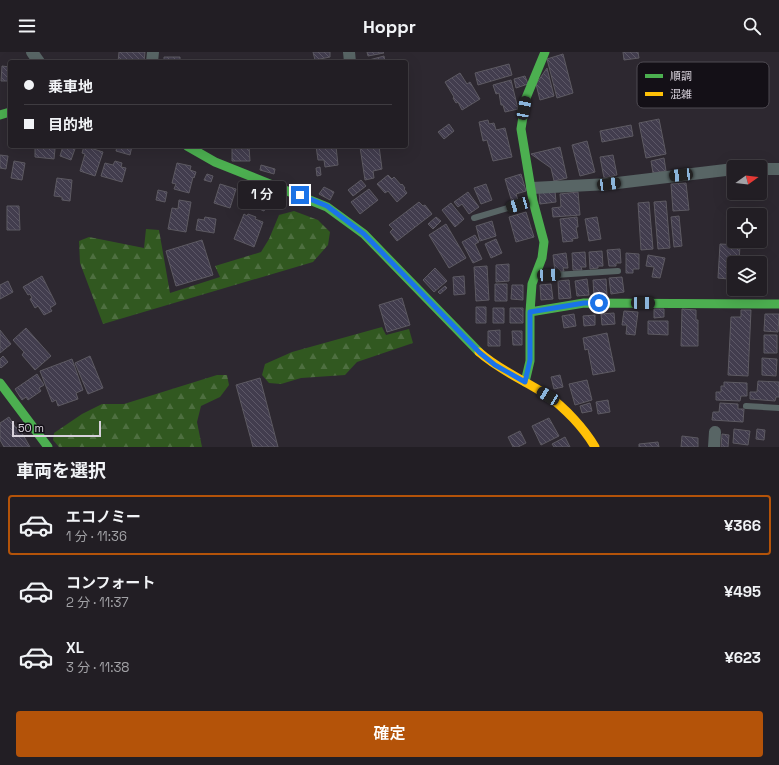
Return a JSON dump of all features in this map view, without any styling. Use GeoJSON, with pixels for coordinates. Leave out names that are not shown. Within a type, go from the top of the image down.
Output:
{"type":"FeatureCollection","features":[{"type":"Feature","properties":{"kind":"street"},"geometry":{"type":"LineString","coordinates":[[525,382],[530,360],[530,312],[532,284],[542,258],[544,242],[534,201],[521,129],[526,98],[545,52]]}},
{"type":"Feature","properties":{"kind":"street"},"geometry":{"type":"LineString","coordinates":[[190,148],[215,162],[327,206],[364,234],[480,353],[495,365],[548,396],[575,420],[595,447]]}},
{"type":"Feature","properties":{"kind":"street"},"geometry":{"type":"LineString","coordinates":[[767,169],[779,169]]}},
{"type":"Feature","properties":{"kind":"street"},"geometry":{"type":"LineString","coordinates":[[532,188],[609,184],[727,170]]}},
{"type":"Feature","properties":{"kind":"street"},"geometry":{"type":"LineString","coordinates":[[530,312],[584,303],[779,304]]}},
{"type":"Feature","properties":{"kind":"street"},"geometry":{"type":"LineString","coordinates":[[0,383],[48,447]]}},
{"type":"Feature","properties":{"kind":"street"},"geometry":{"type":"LineString","coordinates":[[714,447],[715,432]]}},
{"type":"Feature","properties":{"kind":"lane"},"geometry":{"type":"LineString","coordinates":[[474,218],[534,201]]}},
{"type":"Feature","properties":{"kind":"lane"},"geometry":{"type":"LineString","coordinates":[[535,276],[618,271]]}},
{"type":"Feature","properties":{"kind":"lane"},"geometry":{"type":"LineString","coordinates":[[746,406],[779,408]]}},
{"type":"Feature","properties":{"kind":"green space"},"geometry":{"type":"Polygon","coordinates":[[[294,211],[318,220],[330,232],[328,245],[313,262],[103,324],[80,263],[79,241],[89,237],[144,248],[146,229],[159,230],[170,293],[220,277],[215,266],[261,252],[269,239],[279,215],[294,211]]]}},
{"type":"Feature","properties":{"kind":"green space"},"geometry":{"type":"Polygon","coordinates":[[[382,327],[386,335],[409,329],[413,343],[357,362],[345,375],[301,378],[281,384],[269,383],[262,375],[265,364],[292,352],[382,327]]]}},
{"type":"Feature","properties":{"kind":"green space"},"geometry":{"type":"Polygon","coordinates":[[[217,375],[227,375],[229,385],[220,397],[201,406],[197,422],[202,447],[59,447],[53,440],[54,433],[82,414],[102,404],[124,404],[217,375]]]}},
{"type":"Feature","properties":{"kind":"building"},"geometry":{"type":"Polygon","coordinates":[[[119,52],[145,52],[144,60],[118,60],[119,52]]]}},
{"type":"Feature","properties":{"kind":"building"},"geometry":{"type":"Polygon","coordinates":[[[313,52],[330,52],[330,57],[315,60],[313,52]]]}},
{"type":"Feature","properties":{"kind":"building"},"geometry":{"type":"Polygon","coordinates":[[[367,52],[383,52],[384,53],[368,56],[367,52]]]}},
{"type":"Feature","properties":{"kind":"building"},"geometry":{"type":"Polygon","coordinates":[[[623,52],[638,52],[639,58],[624,60],[623,52]]]}},
{"type":"Feature","properties":{"kind":"building"},"geometry":{"type":"Polygon","coordinates":[[[563,54],[573,93],[557,98],[547,59],[563,54]]]}},
{"type":"Feature","properties":{"kind":"building"},"geometry":{"type":"Polygon","coordinates":[[[384,56],[385,60],[369,60],[384,56]]]}},
{"type":"Feature","properties":{"kind":"building"},"geometry":{"type":"Polygon","coordinates":[[[164,57],[180,57],[180,60],[164,60],[164,57]]]}},
{"type":"Feature","properties":{"kind":"building"},"geometry":{"type":"Polygon","coordinates":[[[509,64],[512,75],[478,85],[475,73],[509,64]]]}},
{"type":"Feature","properties":{"kind":"building"},"geometry":{"type":"Polygon","coordinates":[[[2,66],[8,67],[8,81],[1,81],[2,66]]]}},
{"type":"Feature","properties":{"kind":"building"},"geometry":{"type":"Polygon","coordinates":[[[547,68],[554,96],[540,100],[536,84],[547,68]]]}},
{"type":"Feature","properties":{"kind":"building"},"geometry":{"type":"Polygon","coordinates":[[[460,73],[467,84],[470,82],[480,99],[462,110],[458,102],[456,103],[445,82],[460,73]]]}},
{"type":"Feature","properties":{"kind":"building"},"geometry":{"type":"Polygon","coordinates":[[[525,76],[528,84],[516,88],[514,79],[525,76]]]}},
{"type":"Feature","properties":{"kind":"building"},"geometry":{"type":"Polygon","coordinates":[[[511,80],[518,109],[505,112],[503,105],[501,105],[499,93],[496,94],[493,85],[511,80]]]}},
{"type":"Feature","properties":{"kind":"building"},"geometry":{"type":"Polygon","coordinates":[[[659,119],[666,154],[646,158],[639,123],[659,119]]]}},
{"type":"Feature","properties":{"kind":"building"},"geometry":{"type":"Polygon","coordinates":[[[488,120],[489,124],[494,123],[496,130],[505,128],[512,157],[493,161],[487,140],[483,141],[479,122],[488,120]]]}},
{"type":"Feature","properties":{"kind":"building"},"geometry":{"type":"Polygon","coordinates":[[[449,124],[454,131],[444,139],[438,132],[449,124]]]}},
{"type":"Feature","properties":{"kind":"building"},"geometry":{"type":"Polygon","coordinates":[[[631,125],[633,136],[602,142],[600,131],[631,125]]]}},
{"type":"Feature","properties":{"kind":"building"},"geometry":{"type":"Polygon","coordinates":[[[587,141],[595,172],[580,176],[572,145],[587,141]]]}},
{"type":"Feature","properties":{"kind":"building"},"geometry":{"type":"Polygon","coordinates":[[[560,147],[567,178],[554,181],[551,168],[531,154],[560,147]]]}},
{"type":"Feature","properties":{"kind":"building"},"geometry":{"type":"Polygon","coordinates":[[[35,148],[55,149],[54,159],[35,157],[35,148]]]}},
{"type":"Feature","properties":{"kind":"building"},"geometry":{"type":"Polygon","coordinates":[[[62,148],[75,148],[71,160],[60,156],[62,148]]]}},
{"type":"Feature","properties":{"kind":"building"},"geometry":{"type":"Polygon","coordinates":[[[83,148],[90,148],[103,152],[95,176],[80,171],[85,154],[82,153],[83,148]]]}},
{"type":"Feature","properties":{"kind":"building"},"geometry":{"type":"Polygon","coordinates":[[[117,148],[132,148],[130,155],[116,151],[117,148]]]}},
{"type":"Feature","properties":{"kind":"building"},"geometry":{"type":"Polygon","coordinates":[[[232,148],[249,148],[250,161],[232,161],[232,148]]]}},
{"type":"Feature","properties":{"kind":"building"},"geometry":{"type":"Polygon","coordinates":[[[316,148],[336,148],[338,165],[325,167],[324,160],[318,160],[316,148]]]}},
{"type":"Feature","properties":{"kind":"building"},"geometry":{"type":"Polygon","coordinates":[[[360,148],[379,148],[382,169],[373,171],[374,178],[365,180],[360,148]]]}},
{"type":"Feature","properties":{"kind":"building"},"geometry":{"type":"Polygon","coordinates":[[[0,155],[8,156],[6,169],[0,168],[0,155]]]}},
{"type":"Feature","properties":{"kind":"building"},"geometry":{"type":"Polygon","coordinates":[[[613,155],[617,175],[604,178],[600,157],[613,155]]]}},
{"type":"Feature","properties":{"kind":"building"},"geometry":{"type":"Polygon","coordinates":[[[664,158],[666,171],[653,173],[651,161],[664,158]]]}},
{"type":"Feature","properties":{"kind":"building"},"geometry":{"type":"Polygon","coordinates":[[[14,161],[25,163],[22,180],[11,178],[14,161]]]}},
{"type":"Feature","properties":{"kind":"building"},"geometry":{"type":"Polygon","coordinates":[[[115,161],[122,163],[121,167],[126,168],[122,182],[101,176],[105,163],[113,165],[115,161]]]}},
{"type":"Feature","properties":{"kind":"building"},"geometry":{"type":"Polygon","coordinates":[[[177,163],[191,166],[190,170],[196,172],[194,178],[193,177],[189,193],[174,189],[176,184],[172,183],[177,163]]]}},
{"type":"Feature","properties":{"kind":"building"},"geometry":{"type":"Polygon","coordinates":[[[261,165],[275,169],[274,174],[260,170],[261,165]]]}},
{"type":"Feature","properties":{"kind":"building"},"geometry":{"type":"Polygon","coordinates":[[[320,167],[321,175],[317,176],[316,168],[320,167]]]}},
{"type":"Feature","properties":{"kind":"building"},"geometry":{"type":"Polygon","coordinates":[[[207,174],[213,176],[211,182],[204,180],[207,174]]]}},
{"type":"Feature","properties":{"kind":"building"},"geometry":{"type":"Polygon","coordinates":[[[521,174],[526,191],[516,194],[518,200],[512,202],[505,179],[521,174]]]}},
{"type":"Feature","properties":{"kind":"building"},"geometry":{"type":"Polygon","coordinates":[[[388,175],[392,179],[394,177],[401,185],[402,184],[407,193],[397,202],[388,191],[385,193],[377,184],[388,175]]]}},
{"type":"Feature","properties":{"kind":"building"},"geometry":{"type":"Polygon","coordinates":[[[57,178],[72,180],[70,201],[62,200],[62,197],[54,196],[57,178]]]}},
{"type":"Feature","properties":{"kind":"building"},"geometry":{"type":"Polygon","coordinates":[[[361,180],[366,186],[353,196],[348,190],[361,180]]]}},
{"type":"Feature","properties":{"kind":"building"},"geometry":{"type":"Polygon","coordinates":[[[686,183],[689,210],[673,211],[671,184],[686,183]]]}},
{"type":"Feature","properties":{"kind":"building"},"geometry":{"type":"Polygon","coordinates":[[[220,184],[236,189],[230,208],[214,203],[220,184]]]}},
{"type":"Feature","properties":{"kind":"building"},"geometry":{"type":"Polygon","coordinates":[[[486,184],[492,200],[481,204],[474,188],[486,184]]]}},
{"type":"Feature","properties":{"kind":"building"},"geometry":{"type":"Polygon","coordinates":[[[324,187],[334,192],[330,200],[319,194],[324,187]]]}},
{"type":"Feature","properties":{"kind":"building"},"geometry":{"type":"Polygon","coordinates":[[[369,189],[378,200],[360,214],[351,202],[369,189]]]}},
{"type":"Feature","properties":{"kind":"building"},"geometry":{"type":"Polygon","coordinates":[[[158,190],[167,192],[165,202],[156,200],[158,190]]]}},
{"type":"Feature","properties":{"kind":"building"},"geometry":{"type":"Polygon","coordinates":[[[555,191],[556,202],[540,204],[539,193],[555,191]]]}},
{"type":"Feature","properties":{"kind":"building"},"geometry":{"type":"Polygon","coordinates":[[[468,192],[479,207],[469,214],[462,204],[458,207],[454,202],[468,192]]]}},
{"type":"Feature","properties":{"kind":"building"},"geometry":{"type":"Polygon","coordinates":[[[578,192],[580,215],[553,217],[552,208],[561,207],[560,194],[578,192]]]}},
{"type":"Feature","properties":{"kind":"building"},"geometry":{"type":"Polygon","coordinates":[[[179,200],[191,202],[186,232],[168,229],[172,208],[178,209],[179,200]]]}},
{"type":"Feature","properties":{"kind":"building"},"geometry":{"type":"Polygon","coordinates":[[[261,200],[268,203],[264,211],[257,208],[261,200]]]}},
{"type":"Feature","properties":{"kind":"building"},"geometry":{"type":"Polygon","coordinates":[[[666,201],[670,248],[658,249],[654,202],[666,201]]]}},
{"type":"Feature","properties":{"kind":"building"},"geometry":{"type":"Polygon","coordinates":[[[419,202],[423,206],[425,205],[432,214],[397,241],[390,232],[393,229],[389,225],[419,202]]]}},
{"type":"Feature","properties":{"kind":"building"},"geometry":{"type":"Polygon","coordinates":[[[649,202],[653,249],[641,250],[638,203],[649,202]]]}},
{"type":"Feature","properties":{"kind":"building"},"geometry":{"type":"Polygon","coordinates":[[[451,203],[464,219],[455,227],[442,210],[451,203]]]}},
{"type":"Feature","properties":{"kind":"building"},"geometry":{"type":"Polygon","coordinates":[[[7,206],[19,206],[20,230],[7,230],[7,206]]]}},
{"type":"Feature","properties":{"kind":"building"},"geometry":{"type":"Polygon","coordinates":[[[526,212],[534,237],[516,242],[509,217],[526,212]]]}},
{"type":"Feature","properties":{"kind":"building"},"geometry":{"type":"Polygon","coordinates":[[[244,214],[247,216],[248,214],[256,217],[255,219],[263,222],[254,247],[234,239],[244,214]]]}},
{"type":"Feature","properties":{"kind":"building"},"geometry":{"type":"Polygon","coordinates":[[[679,216],[682,246],[674,247],[671,217],[679,216]]]}},
{"type":"Feature","properties":{"kind":"building"},"geometry":{"type":"Polygon","coordinates":[[[205,217],[216,219],[214,233],[196,230],[198,219],[204,220],[205,217]]]}},
{"type":"Feature","properties":{"kind":"building"},"geometry":{"type":"Polygon","coordinates":[[[436,217],[441,221],[433,229],[428,224],[436,217]]]}},
{"type":"Feature","properties":{"kind":"building"},"geometry":{"type":"Polygon","coordinates":[[[577,217],[578,227],[576,227],[578,238],[572,239],[573,241],[563,242],[560,219],[577,217]]]}},
{"type":"Feature","properties":{"kind":"building"},"geometry":{"type":"Polygon","coordinates":[[[597,217],[601,239],[589,241],[585,219],[597,217]]]}},
{"type":"Feature","properties":{"kind":"building"},"geometry":{"type":"Polygon","coordinates":[[[492,221],[496,236],[480,241],[476,226],[492,221]]]}},
{"type":"Feature","properties":{"kind":"building"},"geometry":{"type":"Polygon","coordinates":[[[446,224],[466,258],[449,268],[429,235],[446,224]]]}},
{"type":"Feature","properties":{"kind":"building"},"geometry":{"type":"Polygon","coordinates":[[[475,235],[479,242],[475,244],[482,259],[473,263],[462,242],[475,235]]]}},
{"type":"Feature","properties":{"kind":"building"},"geometry":{"type":"Polygon","coordinates":[[[496,239],[502,253],[491,258],[485,244],[496,239]]]}},
{"type":"Feature","properties":{"kind":"building"},"geometry":{"type":"Polygon","coordinates":[[[202,240],[213,275],[176,286],[166,251],[202,240]]]}},
{"type":"Feature","properties":{"kind":"building"},"geometry":{"type":"Polygon","coordinates":[[[720,244],[727,244],[727,248],[740,248],[739,256],[727,256],[727,279],[718,278],[720,244]]]}},
{"type":"Feature","properties":{"kind":"building"},"geometry":{"type":"Polygon","coordinates":[[[620,249],[621,263],[616,263],[616,266],[609,266],[607,250],[620,249]]]}},
{"type":"Feature","properties":{"kind":"building"},"geometry":{"type":"Polygon","coordinates":[[[602,251],[603,266],[590,269],[589,252],[602,251]]]}},
{"type":"Feature","properties":{"kind":"building"},"geometry":{"type":"Polygon","coordinates":[[[585,252],[586,267],[581,267],[582,270],[573,270],[572,253],[585,252]]]}},
{"type":"Feature","properties":{"kind":"building"},"geometry":{"type":"Polygon","coordinates":[[[566,253],[568,268],[563,268],[564,271],[555,272],[553,255],[566,253]]]}},
{"type":"Feature","properties":{"kind":"building"},"geometry":{"type":"Polygon","coordinates":[[[626,253],[639,254],[639,269],[633,269],[633,273],[626,273],[626,253]]]}},
{"type":"Feature","properties":{"kind":"building"},"geometry":{"type":"Polygon","coordinates":[[[648,255],[665,258],[660,278],[652,277],[654,267],[646,266],[648,255]]]}},
{"type":"Feature","properties":{"kind":"building"},"geometry":{"type":"Polygon","coordinates":[[[509,264],[509,281],[496,282],[496,265],[509,264]]]}},
{"type":"Feature","properties":{"kind":"building"},"geometry":{"type":"Polygon","coordinates":[[[487,266],[489,300],[476,301],[474,267],[487,266]]]}},
{"type":"Feature","properties":{"kind":"building"},"geometry":{"type":"Polygon","coordinates":[[[435,268],[447,281],[434,292],[423,280],[435,268]]]}},
{"type":"Feature","properties":{"kind":"building"},"geometry":{"type":"Polygon","coordinates":[[[42,276],[56,304],[50,308],[52,311],[44,315],[38,306],[35,308],[30,299],[32,298],[30,294],[28,295],[23,287],[42,276]]]}},
{"type":"Feature","properties":{"kind":"building"},"geometry":{"type":"Polygon","coordinates":[[[464,276],[465,294],[454,295],[453,277],[464,276]]]}},
{"type":"Feature","properties":{"kind":"building"},"geometry":{"type":"Polygon","coordinates":[[[622,277],[624,292],[611,294],[609,278],[622,277]]]}},
{"type":"Feature","properties":{"kind":"building"},"geometry":{"type":"Polygon","coordinates":[[[587,279],[589,295],[577,296],[575,281],[587,279]]]}},
{"type":"Feature","properties":{"kind":"building"},"geometry":{"type":"Polygon","coordinates":[[[606,279],[607,295],[594,296],[593,280],[606,279]]]}},
{"type":"Feature","properties":{"kind":"building"},"geometry":{"type":"Polygon","coordinates":[[[569,280],[571,298],[559,299],[558,281],[569,280]]]}},
{"type":"Feature","properties":{"kind":"building"},"geometry":{"type":"Polygon","coordinates":[[[8,281],[13,292],[0,299],[0,285],[8,281]]]}},
{"type":"Feature","properties":{"kind":"building"},"geometry":{"type":"Polygon","coordinates":[[[495,284],[507,284],[507,301],[495,301],[495,284]]]}},
{"type":"Feature","properties":{"kind":"building"},"geometry":{"type":"Polygon","coordinates":[[[551,284],[553,299],[541,300],[540,285],[551,284]]]}},
{"type":"Feature","properties":{"kind":"building"},"geometry":{"type":"Polygon","coordinates":[[[512,285],[523,285],[523,300],[511,299],[512,285]]]}},
{"type":"Feature","properties":{"kind":"building"},"geometry":{"type":"Polygon","coordinates":[[[445,286],[447,288],[440,294],[438,292],[445,286]]]}},
{"type":"Feature","properties":{"kind":"building"},"geometry":{"type":"Polygon","coordinates":[[[402,298],[410,325],[387,332],[379,305],[402,298]]]}},
{"type":"Feature","properties":{"kind":"building"},"geometry":{"type":"Polygon","coordinates":[[[476,307],[486,307],[486,323],[476,323],[476,307]]]}},
{"type":"Feature","properties":{"kind":"building"},"geometry":{"type":"Polygon","coordinates":[[[493,308],[504,308],[504,323],[493,323],[493,308]]]}},
{"type":"Feature","properties":{"kind":"building"},"geometry":{"type":"Polygon","coordinates":[[[510,308],[523,308],[523,323],[510,323],[510,308]]]}},
{"type":"Feature","properties":{"kind":"building"},"geometry":{"type":"Polygon","coordinates":[[[654,309],[664,309],[664,317],[654,318],[654,309]]]}},
{"type":"Feature","properties":{"kind":"building"},"geometry":{"type":"Polygon","coordinates":[[[682,309],[696,310],[696,320],[698,320],[698,346],[681,346],[682,309]]]}},
{"type":"Feature","properties":{"kind":"building"},"geometry":{"type":"Polygon","coordinates":[[[741,310],[751,310],[748,376],[728,375],[731,317],[741,317],[741,310]]]}},
{"type":"Feature","properties":{"kind":"building"},"geometry":{"type":"Polygon","coordinates":[[[624,311],[638,312],[635,335],[626,334],[627,325],[622,325],[624,311]]]}},
{"type":"Feature","properties":{"kind":"building"},"geometry":{"type":"Polygon","coordinates":[[[614,313],[615,324],[602,325],[601,314],[614,313]]]}},
{"type":"Feature","properties":{"kind":"building"},"geometry":{"type":"Polygon","coordinates":[[[574,314],[576,326],[564,328],[562,316],[574,314]]]}},
{"type":"Feature","properties":{"kind":"building"},"geometry":{"type":"Polygon","coordinates":[[[765,314],[779,314],[778,332],[764,331],[765,314]]]}},
{"type":"Feature","properties":{"kind":"building"},"geometry":{"type":"Polygon","coordinates":[[[595,315],[595,325],[584,326],[583,316],[595,315]]]}},
{"type":"Feature","properties":{"kind":"building"},"geometry":{"type":"Polygon","coordinates":[[[648,321],[668,321],[668,335],[648,334],[648,321]]]}},
{"type":"Feature","properties":{"kind":"building"},"geometry":{"type":"Polygon","coordinates":[[[26,328],[51,356],[35,370],[22,355],[24,352],[13,340],[26,328]]]}},
{"type":"Feature","properties":{"kind":"building"},"geometry":{"type":"Polygon","coordinates":[[[0,330],[11,344],[0,353],[0,330]]]}},
{"type":"Feature","properties":{"kind":"building"},"geometry":{"type":"Polygon","coordinates":[[[500,330],[500,346],[488,346],[488,331],[500,330]]]}},
{"type":"Feature","properties":{"kind":"building"},"geometry":{"type":"Polygon","coordinates":[[[512,331],[522,331],[522,345],[513,345],[512,331]]]}},
{"type":"Feature","properties":{"kind":"building"},"geometry":{"type":"Polygon","coordinates":[[[607,333],[615,371],[593,375],[588,349],[585,350],[583,338],[607,333]]]}},
{"type":"Feature","properties":{"kind":"building"},"geometry":{"type":"Polygon","coordinates":[[[764,335],[777,335],[777,353],[764,353],[764,335]]]}},
{"type":"Feature","properties":{"kind":"building"},"geometry":{"type":"Polygon","coordinates":[[[3,356],[8,362],[1,368],[0,359],[3,356]]]}},
{"type":"Feature","properties":{"kind":"building"},"geometry":{"type":"Polygon","coordinates":[[[90,356],[103,388],[88,394],[75,363],[90,356]]]}},
{"type":"Feature","properties":{"kind":"building"},"geometry":{"type":"Polygon","coordinates":[[[762,358],[777,359],[776,376],[762,375],[762,358]]]}},
{"type":"Feature","properties":{"kind":"building"},"geometry":{"type":"Polygon","coordinates":[[[72,359],[83,390],[76,393],[78,399],[58,406],[56,400],[52,402],[40,371],[72,359]]]}},
{"type":"Feature","properties":{"kind":"building"},"geometry":{"type":"Polygon","coordinates":[[[37,374],[44,385],[39,388],[41,391],[28,400],[26,397],[22,400],[15,389],[37,374]]]}},
{"type":"Feature","properties":{"kind":"building"},"geometry":{"type":"Polygon","coordinates":[[[560,375],[563,387],[554,389],[551,377],[560,375]]]}},
{"type":"Feature","properties":{"kind":"building"},"geometry":{"type":"Polygon","coordinates":[[[260,378],[278,447],[253,447],[236,385],[260,378]]]}},
{"type":"Feature","properties":{"kind":"building"},"geometry":{"type":"Polygon","coordinates":[[[587,380],[592,400],[575,405],[569,384],[587,380]]]}},
{"type":"Feature","properties":{"kind":"building"},"geometry":{"type":"Polygon","coordinates":[[[758,381],[779,382],[779,397],[776,397],[775,401],[750,399],[750,392],[757,392],[758,381]]]}},
{"type":"Feature","properties":{"kind":"building"},"geometry":{"type":"Polygon","coordinates":[[[724,382],[747,383],[747,396],[741,396],[740,401],[716,400],[716,392],[721,392],[721,386],[724,386],[724,382]]]}},
{"type":"Feature","properties":{"kind":"building"},"geometry":{"type":"Polygon","coordinates":[[[608,400],[610,412],[598,414],[596,402],[608,400]]]}},
{"type":"Feature","properties":{"kind":"building"},"geometry":{"type":"Polygon","coordinates":[[[590,403],[592,411],[582,413],[580,406],[590,403]]]}},
{"type":"Feature","properties":{"kind":"building"},"geometry":{"type":"Polygon","coordinates":[[[720,403],[738,404],[738,409],[744,409],[743,422],[712,420],[713,412],[719,412],[720,403]]]}},
{"type":"Feature","properties":{"kind":"building"},"geometry":{"type":"Polygon","coordinates":[[[9,417],[16,428],[18,426],[30,447],[4,447],[0,440],[0,423],[9,417]]]}},
{"type":"Feature","properties":{"kind":"building"},"geometry":{"type":"Polygon","coordinates":[[[549,418],[559,436],[541,445],[532,426],[549,418]]]}},
{"type":"Feature","properties":{"kind":"building"},"geometry":{"type":"Polygon","coordinates":[[[734,429],[750,431],[748,445],[733,443],[734,429]]]}},
{"type":"Feature","properties":{"kind":"building"},"geometry":{"type":"Polygon","coordinates":[[[757,429],[765,430],[764,440],[756,439],[757,429]]]}},
{"type":"Feature","properties":{"kind":"building"},"geometry":{"type":"Polygon","coordinates":[[[520,431],[526,443],[518,447],[513,447],[508,437],[520,431]]]}},
{"type":"Feature","properties":{"kind":"building"},"geometry":{"type":"Polygon","coordinates":[[[722,434],[729,435],[728,447],[721,447],[722,434]]]}},
{"type":"Feature","properties":{"kind":"building"},"geometry":{"type":"Polygon","coordinates":[[[682,436],[698,438],[698,447],[681,447],[682,436]]]}},
{"type":"Feature","properties":{"kind":"building"},"geometry":{"type":"Polygon","coordinates":[[[565,437],[570,447],[554,447],[552,444],[565,437]]]}},
{"type":"Feature","properties":{"kind":"building"},"geometry":{"type":"Polygon","coordinates":[[[658,442],[659,447],[639,447],[639,444],[658,442]]]}},
{"type":"Feature","properties":{"kind":"traffic: fast"},"geometry":{"type":"LineString","coordinates":[[525,382],[530,361],[530,312],[532,284],[542,258],[544,242],[533,201],[521,129],[526,98],[545,52]]}},
{"type":"Feature","properties":{"kind":"traffic: fast"},"geometry":{"type":"LineString","coordinates":[[0,115],[8,113]]}},
{"type":"Feature","properties":{"kind":"traffic: fast"},"geometry":{"type":"LineString","coordinates":[[190,148],[215,162],[327,207],[364,234],[479,352]]}},
{"type":"Feature","properties":{"kind":"traffic: fast"},"geometry":{"type":"LineString","coordinates":[[530,312],[584,303],[779,304]]}},
{"type":"Feature","properties":{"kind":"traffic: fast"},"geometry":{"type":"LineString","coordinates":[[0,383],[48,447]]}},
{"type":"Feature","properties":{"kind":"traffic: slow"},"geometry":{"type":"LineString","coordinates":[[479,352],[512,375],[554,400],[580,426],[595,447]]}},
{"type":"Feature","properties":{"kind":"route"},"geometry":{"type":"LineString","coordinates":[[300,195],[327,206],[364,234],[452,326],[480,353],[495,365],[525,382],[530,360],[530,312],[584,303],[599,303]]}}]}
